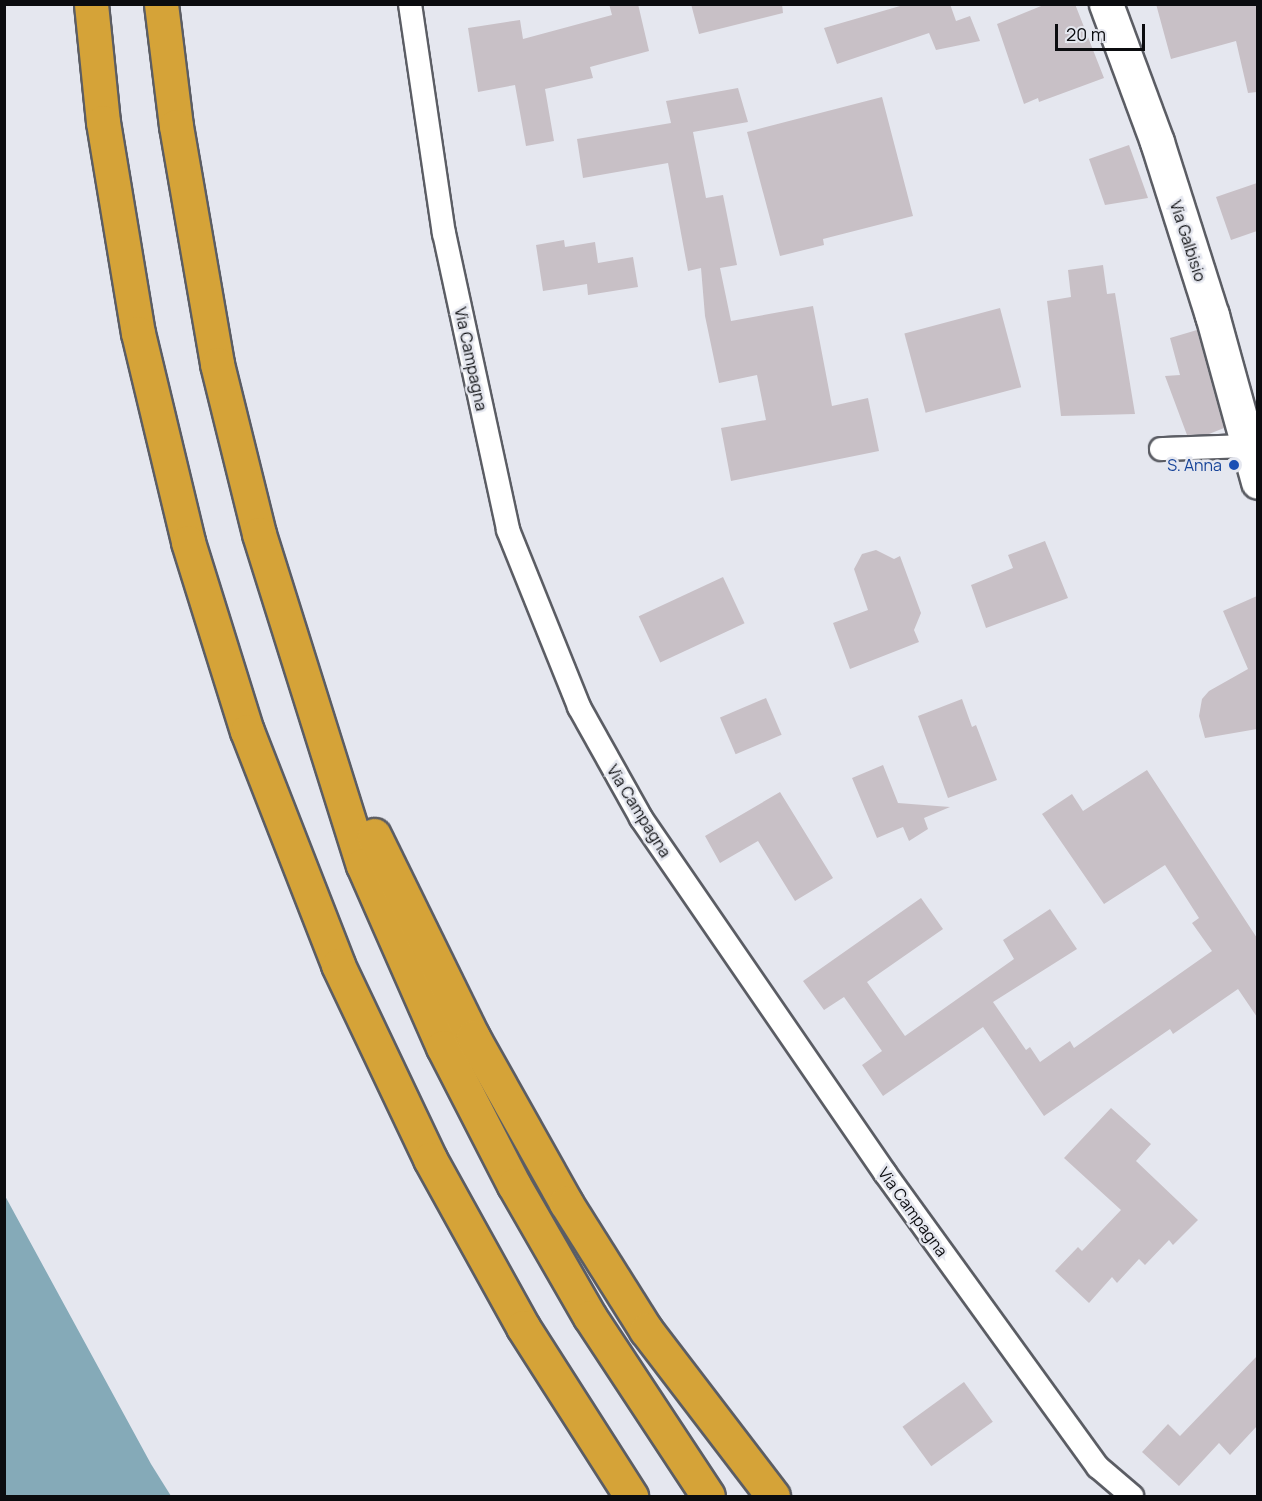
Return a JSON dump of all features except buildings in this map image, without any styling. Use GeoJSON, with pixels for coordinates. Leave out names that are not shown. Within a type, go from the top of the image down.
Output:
{"type":"FeatureCollection","features":[{"type":"Feature","properties":{"kind":"highway"},"geometry":{"type":"LineString","coordinates":[[91,4],[103,123],[138,333],[188,542],[247,731],[338,965],[430,1159],[523,1327],[631,1497]]}},
{"type":"Feature","properties":{"kind":"highway"},"geometry":{"type":"LineString","coordinates":[[161,4],[177,137],[217,364],[259,534],[363,865],[403,962],[462,1086],[590,1317],[708,1497]]}},
{"type":"Feature","properties":{"kind":"highway"},"geometry":{"type":"LineString","coordinates":[[312,702],[436,964],[522,1128],[646,1330],[773,1497]]}},
{"type":"Feature","properties":{"kind":"street","name":"Via Campagna"},"geometry":{"type":"LineString","coordinates":[[410,4],[444,234],[508,530],[579,707],[641,818],[865,1146],[1098,1467],[1132,1497]]}},
{"type":"Feature","properties":{"kind":"street","name":"Via Galbisio"},"geometry":{"type":"LineString","coordinates":[[1106,4],[1157,142],[1249,447],[1257,482]]}},
{"type":"Feature","properties":{"kind":"street"},"geometry":{"type":"LineString","coordinates":[[1161,449],[1249,447]]}},
{"type":"Feature","properties":{"kind":"water"},"geometry":{"type":"Polygon","coordinates":[[[4,1194],[151,1464],[171,1496],[5,1496],[4,1194]]]}},
{"type":"Feature","properties":{"kind":"place","name":"S. Anna"},"geometry":{"type":"Point","coordinates":[1234,465]}}]}
